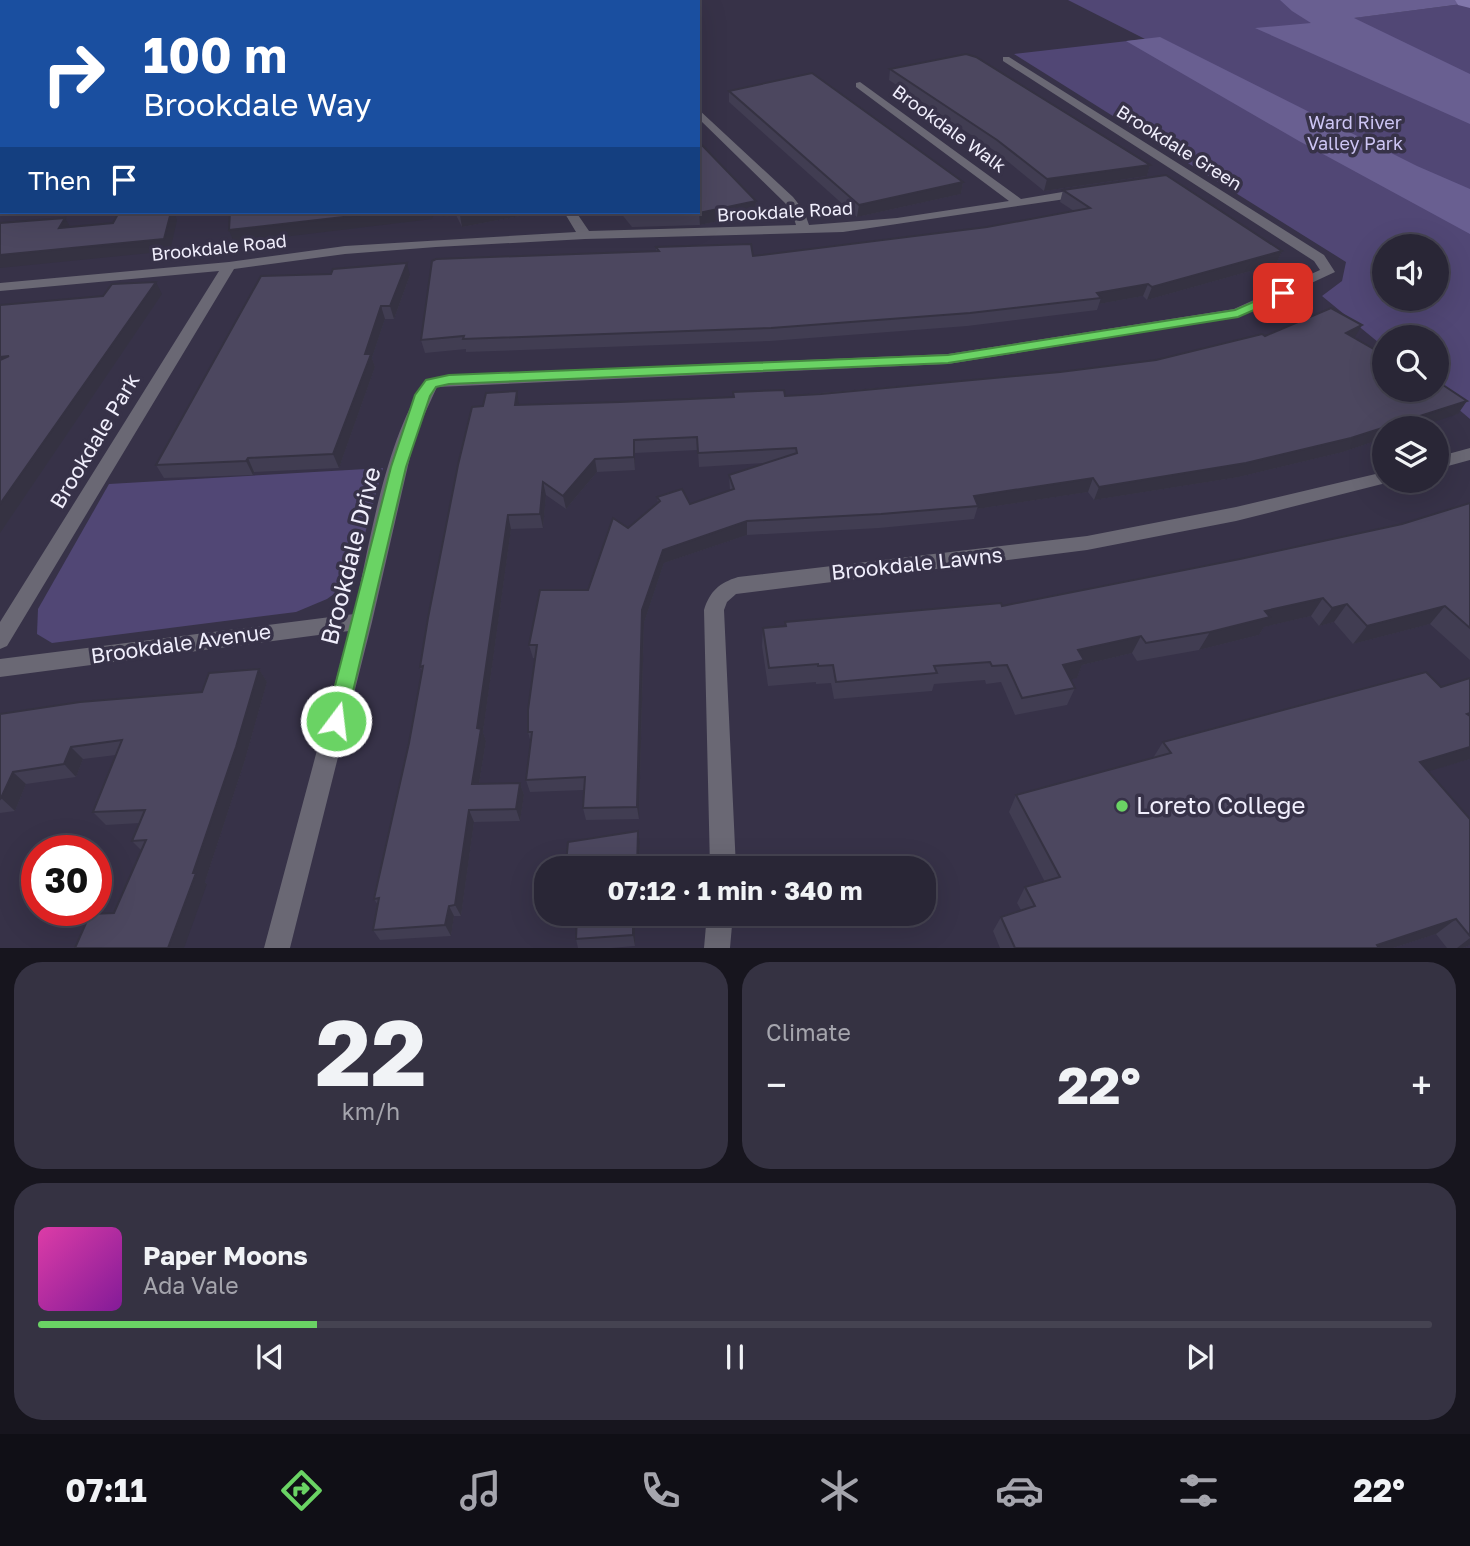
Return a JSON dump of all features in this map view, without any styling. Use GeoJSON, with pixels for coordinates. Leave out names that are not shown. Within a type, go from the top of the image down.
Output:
{"type":"FeatureCollection","features":[{"type":"Feature","properties":{"kind":"street","name":"Brookdale Green"},"geometry":{"type":"LineString","coordinates":[[432,383],[449,380],[948,359],[1238,313],[1328,272],[1319,258],[1006,59]]}},
{"type":"Feature","properties":{"kind":"street","name":"Brookdale Walk"},"geometry":{"type":"LineString","coordinates":[[860,85],[1017,201]]}},
{"type":"Feature","properties":{"kind":"street"},"geometry":{"type":"LineString","coordinates":[[700,114],[789,200],[798,211],[804,230]]}},
{"type":"Feature","properties":{"kind":"street"},"geometry":{"type":"LineString","coordinates":[[1166,180],[1193,177]]}},
{"type":"Feature","properties":{"kind":"street","name":"Brookdale Road"},"geometry":{"type":"LineString","coordinates":[[0,286],[229,266],[345,250],[585,234],[804,230],[897,222],[1098,190]]}},
{"type":"Feature","properties":{"kind":"street"},"geometry":{"type":"LineString","coordinates":[[571,214],[585,234]]}},
{"type":"Feature","properties":{"kind":"street","name":"Brookdale Park"},"geometry":{"type":"LineString","coordinates":[[0,640],[229,266]]}},
{"type":"Feature","properties":{"kind":"street","name":"Brookdale Drive"},"geometry":{"type":"LineString","coordinates":[[277,947],[362,621],[398,467],[423,395],[432,383]]}},
{"type":"Feature","properties":{"kind":"street"},"geometry":{"type":"LineString","coordinates":[[1449,460],[1470,454]]}},
{"type":"Feature","properties":{"kind":"street","name":"Brookdale Lawns"},"geometry":{"type":"LineString","coordinates":[[723,856],[714,610],[718,597],[726,589],[738,585],[915,566],[1087,543],[1258,509],[1372,481]]}},
{"type":"Feature","properties":{"kind":"street","name":"Brookdale Avenue"},"geometry":{"type":"LineString","coordinates":[[0,668],[362,621]]}},
{"type":"Feature","properties":{"kind":"street"},"geometry":{"type":"LineString","coordinates":[[717,947],[719,926]]}},
{"type":"Feature","properties":{"kind":"green space","name":"Ward River Valley Park"},"geometry":{"type":"Polygon","coordinates":[[[1068,0],[1316,0],[1353,18],[1470,3],[1470,419],[1449,401],[1449,325],[1372,325],[1372,337],[1322,296],[1342,281],[1346,262],[1014,54],[1145,39],[1068,0]]]}},
{"type":"Feature","properties":{"kind":"green space"},"geometry":{"type":"Polygon","coordinates":[[[383,468],[352,581],[327,599],[296,612],[52,643],[37,634],[38,609],[109,484],[383,468]]]}},
{"type":"Feature","properties":{"kind":"shaded area"},"geometry":{"type":"Polygon","coordinates":[[[1280,0],[1470,0],[1470,3],[1354,18],[1470,74],[1470,124],[1255,28],[1311,23],[1280,0]]]}},
{"type":"Feature","properties":{"kind":"shaded area"},"geometry":{"type":"Polygon","coordinates":[[[1160,37],[1417,166],[1470,189],[1470,234],[1299,141],[1126,41],[1160,37]]]}},
{"type":"Feature","properties":{"kind":"building"},"geometry":{"type":"Polygon","coordinates":[[[966,54],[976,57],[1150,165],[1047,179],[997,140],[890,69],[966,54]]]}},
{"type":"Feature","properties":{"kind":"building"},"geometry":{"type":"Polygon","coordinates":[[[812,73],[963,182],[859,205],[729,91],[812,73]]]}},
{"type":"Feature","properties":{"kind":"building"},"geometry":{"type":"Polygon","coordinates":[[[700,143],[756,201],[700,213],[700,143]]]}},
{"type":"Feature","properties":{"kind":"building"},"geometry":{"type":"Polygon","coordinates":[[[1166,175],[1282,251],[1152,287],[1148,284],[1097,293],[1101,298],[970,313],[771,328],[463,339],[464,336],[421,340],[432,261],[436,259],[659,251],[656,247],[751,244],[753,256],[987,227],[1090,208],[1063,190],[1166,175]]]}},
{"type":"Feature","properties":{"kind":"building"},"geometry":{"type":"Polygon","coordinates":[[[118,214],[170,214],[164,239],[0,255],[0,223],[65,218],[59,228],[113,223],[118,214]]]}},
{"type":"Feature","properties":{"kind":"building"},"geometry":{"type":"Polygon","coordinates":[[[230,214],[369,214],[229,230],[230,214]]]}},
{"type":"Feature","properties":{"kind":"building"},"geometry":{"type":"Polygon","coordinates":[[[407,263],[390,306],[381,306],[365,354],[371,354],[333,454],[156,465],[261,276],[331,274],[333,269],[407,263]]]}},
{"type":"Feature","properties":{"kind":"building"},"geometry":{"type":"Polygon","coordinates":[[[156,282],[0,504],[0,360],[9,356],[0,357],[0,305],[103,296],[112,284],[156,282]]]}},
{"type":"Feature","properties":{"kind":"building"},"geometry":{"type":"Polygon","coordinates":[[[1331,308],[1362,325],[1346,333],[1372,348],[1372,402],[1449,402],[1449,389],[1467,401],[1420,416],[1372,416],[1372,431],[1246,463],[1099,487],[1093,478],[974,496],[978,506],[747,521],[663,550],[642,610],[637,807],[583,808],[585,777],[526,780],[532,732],[528,732],[528,710],[537,645],[529,645],[540,590],[588,590],[613,518],[628,528],[660,501],[657,497],[682,489],[690,504],[734,489],[729,475],[797,453],[796,448],[698,453],[697,437],[634,440],[634,457],[595,459],[563,496],[543,482],[540,514],[508,515],[477,728],[481,729],[472,784],[520,783],[516,809],[469,810],[455,905],[449,906],[445,925],[373,930],[379,898],[374,899],[409,743],[423,666],[420,667],[428,618],[458,465],[472,407],[483,406],[486,393],[517,391],[515,405],[734,397],[733,392],[784,390],[785,396],[821,394],[1060,372],[1156,360],[1262,334],[1265,336],[1331,308]]]}},
{"type":"Feature","properties":{"kind":"building"},"geometry":{"type":"Polygon","coordinates":[[[1470,503],[1470,628],[1445,606],[1367,626],[1347,604],[1332,608],[1323,598],[1265,611],[1270,617],[1210,632],[1146,643],[1141,636],[1078,650],[1084,660],[1063,665],[1075,688],[1022,698],[1007,665],[992,666],[990,662],[934,666],[937,673],[836,682],[833,665],[769,668],[763,628],[786,626],[785,622],[1001,603],[1002,606],[1402,524],[1470,503]]]}},
{"type":"Feature","properties":{"kind":"building"},"geometry":{"type":"Polygon","coordinates":[[[259,669],[236,747],[193,873],[196,873],[168,948],[75,948],[85,926],[112,926],[112,913],[146,840],[132,841],[145,810],[93,812],[122,740],[71,747],[64,764],[13,772],[0,799],[0,714],[80,702],[202,692],[209,673],[259,669]]]}},
{"type":"Feature","properties":{"kind":"building","name":"Loreto College"},"geometry":{"type":"Polygon","coordinates":[[[1426,672],[1441,687],[1470,678],[1470,713],[1467,714],[1470,716],[1470,747],[1420,762],[1470,819],[1470,936],[1456,919],[1377,945],[1379,948],[1015,948],[1001,917],[1035,906],[1025,887],[1060,877],[1016,795],[1171,753],[1163,742],[1426,672]]]}},
{"type":"Feature","properties":{"kind":"building"},"geometry":{"type":"Polygon","coordinates":[[[638,831],[637,856],[567,856],[568,842],[638,831]]]}},
{"type":"Feature","properties":{"kind":"building"},"geometry":{"type":"Polygon","coordinates":[[[577,926],[633,926],[633,935],[576,939],[577,926]]]}},
{"type":"Feature","properties":{"kind":"place","name":"Loreto College"},"geometry":{"type":"Point","coordinates":[1122,806]}},
{"type":"Feature","properties":{"kind":"route"},"geometry":{"type":"LineString","coordinates":[[336,721],[398,467],[423,395],[432,383],[449,380],[948,359],[1238,313],[1283,293]]}}]}
